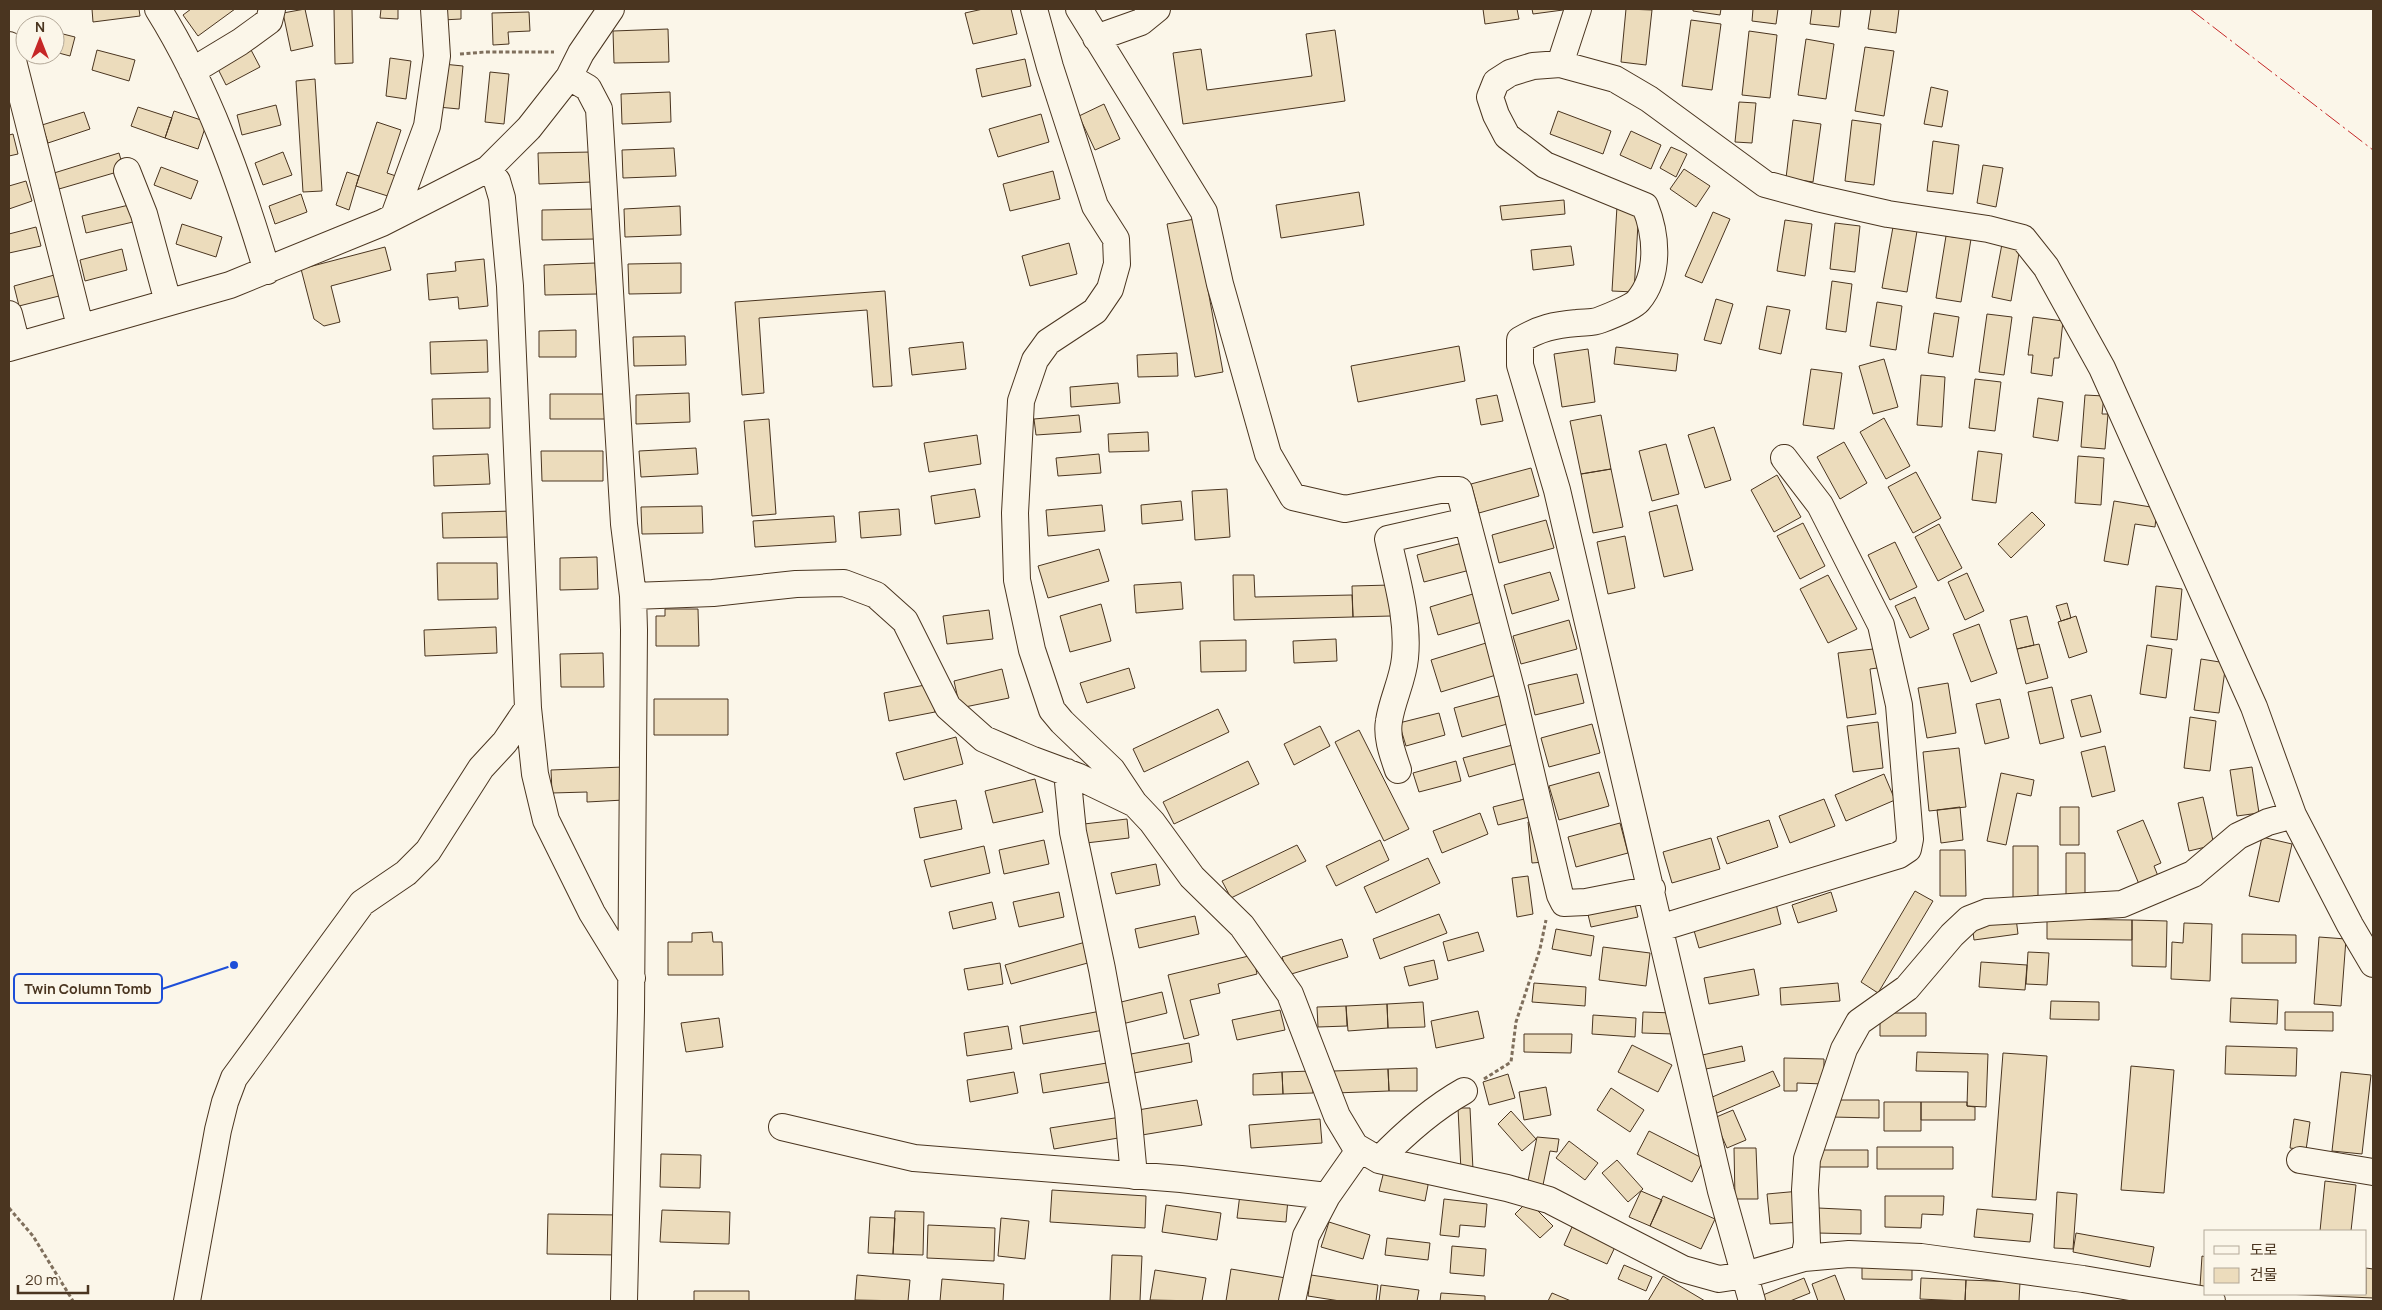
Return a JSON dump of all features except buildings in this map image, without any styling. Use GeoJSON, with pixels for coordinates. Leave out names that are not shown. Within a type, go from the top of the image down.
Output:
{"type":"FeatureCollection","features":[{"type":"Feature","properties":{"kind":"street"},"geometry":{"type":"LineString","coordinates":[[158,9],[173,33],[207,102],[247,204],[267,270]]}},
{"type":"Feature","properties":{"kind":"street"},"geometry":{"type":"LineString","coordinates":[[192,71],[240,42],[269,20],[272,9]]}},
{"type":"Feature","properties":{"kind":"street"},"geometry":{"type":"LineString","coordinates":[[394,216],[427,126],[437,56],[434,9]]}},
{"type":"Feature","properties":{"kind":"street"},"geometry":{"type":"LineString","coordinates":[[9,314],[13,347],[80,326],[230,285],[321,250],[488,169],[529,128],[569,77],[581,53],[611,9]]}},
{"type":"Feature","properties":{"kind":"street"},"geometry":{"type":"LineString","coordinates":[[1034,9],[1050,67],[1096,206],[1116,239],[1116,264],[1110,289],[1095,312],[1048,342],[1035,360],[1021,401],[1015,514],[1016,580],[1032,650],[1052,710],[1112,770],[1135,804],[1152,822],[1192,877],[1242,926],[1290,994],[1337,1116],[1355,1146],[1369,1154],[1549,1200],[1683,1269],[1719,1279],[1745,1276],[1804,1258],[1849,1254],[1921,1257],[2083,1279],[2212,1301]]}},
{"type":"Feature","properties":{"kind":"street"},"geometry":{"type":"LineString","coordinates":[[1078,9],[1204,212],[1220,284],[1268,454],[1293,498],[1345,509],[1440,490],[1459,490],[1513,696],[1560,895],[1564,904],[1586,902],[1652,889]]}},
{"type":"Feature","properties":{"kind":"street"},"geometry":{"type":"LineString","coordinates":[[1096,38],[1141,22],[1158,9]]}},
{"type":"Feature","properties":{"kind":"street"},"geometry":{"type":"LineString","coordinates":[[1560,64],[1578,9]]}},
{"type":"Feature","properties":{"kind":"street"},"geometry":{"type":"LineString","coordinates":[[9,45],[80,326]]}},
{"type":"Feature","properties":{"kind":"street"},"geometry":{"type":"LineString","coordinates":[[1752,1301],[1721,1191],[1652,889],[1557,490],[1526,388],[1519,351],[1520,340],[1536,330],[1558,325],[1599,321],[1637,302],[1652,275],[1654,251],[1651,222],[1645,206],[1546,165],[1507,136],[1496,115],[1490,97],[1496,82],[1510,73],[1533,66],[1560,64],[1615,80],[1648,98],[1765,184],[1888,214],[1988,229],[2023,238],[2046,267],[2102,368],[2254,706],[2293,814],[2350,925],[2373,964]]}},
{"type":"Feature","properties":{"kind":"street"},"geometry":{"type":"LineString","coordinates":[[569,77],[588,88],[599,109],[625,532],[633,596],[632,978],[624,1301]]}},
{"type":"Feature","properties":{"kind":"street"},"geometry":{"type":"LineString","coordinates":[[488,169],[497,181],[502,198],[510,286],[528,708],[535,774],[546,820],[592,913],[632,978]]}},
{"type":"Feature","properties":{"kind":"street"},"geometry":{"type":"LineString","coordinates":[[127,172],[144,214],[168,302]]}},
{"type":"Feature","properties":{"kind":"street"},"geometry":{"type":"LineString","coordinates":[[1660,928],[1900,855],[1908,849],[1910,839],[1900,704],[1880,625],[1820,504],[1784,458]]}},
{"type":"Feature","properties":{"kind":"street"},"geometry":{"type":"LineString","coordinates":[[1398,770],[1391,746],[1388,722],[1400,686],[1405,657],[1404,615],[1388,539],[1467,521]]}},
{"type":"Feature","properties":{"kind":"street"},"geometry":{"type":"LineString","coordinates":[[633,596],[713,593],[796,584],[844,583],[876,595],[905,621],[948,707],[984,739],[1066,772],[1135,804]]}},
{"type":"Feature","properties":{"kind":"street"},"geometry":{"type":"LineString","coordinates":[[187,1301],[218,1130],[225,1102],[234,1078],[362,903],[406,873],[428,851],[480,768],[505,742],[528,708]]}},
{"type":"Feature","properties":{"kind":"street"},"geometry":{"type":"LineString","coordinates":[[1066,772],[1073,832],[1104,977],[1126,1102],[1134,1176]]}},
{"type":"Feature","properties":{"kind":"street"},"geometry":{"type":"LineString","coordinates":[[1804,1258],[1807,1243],[1805,1190],[1807,1159],[1844,1048],[1859,1022],[1907,988],[1952,935],[1969,919],[1987,912],[2122,904],[2193,874],[2238,836],[2268,822],[2293,814]]}},
{"type":"Feature","properties":{"kind":"street"},"geometry":{"type":"LineString","coordinates":[[1292,1301],[1306,1236],[1327,1196],[1369,1154],[1411,1128],[1445,1102],[1464,1091]]}},
{"type":"Feature","properties":{"kind":"street"},"geometry":{"type":"LineString","coordinates":[[782,1126],[914,1158],[1134,1176],[1327,1196]]}},
{"type":"Feature","properties":{"kind":"street"},"geometry":{"type":"LineString","coordinates":[[2300,1160],[2373,1172]]}},
{"type":"Feature","properties":{"kind":"path"},"geometry":{"type":"LineString","coordinates":[[437,56],[485,52],[581,53]]}},
{"type":"Feature","properties":{"kind":"path"},"geometry":{"type":"LineString","coordinates":[[1464,1091],[1511,1062],[1516,1022],[1540,949],[1548,912],[1564,904]]}},
{"type":"Feature","properties":{"kind":"path"},"geometry":{"type":"LineString","coordinates":[[9,1208],[33,1236],[73,1301]]}},
{"type":"Feature","properties":{"kind":"power"},"geometry":{"type":"LineString","coordinates":[[2190,9],[2373,150]]}},
{"type":"Feature","properties":{"kind":"place","name":"Twin Column Tomb"},"geometry":{"type":"Point","coordinates":[234,965]}}]}
